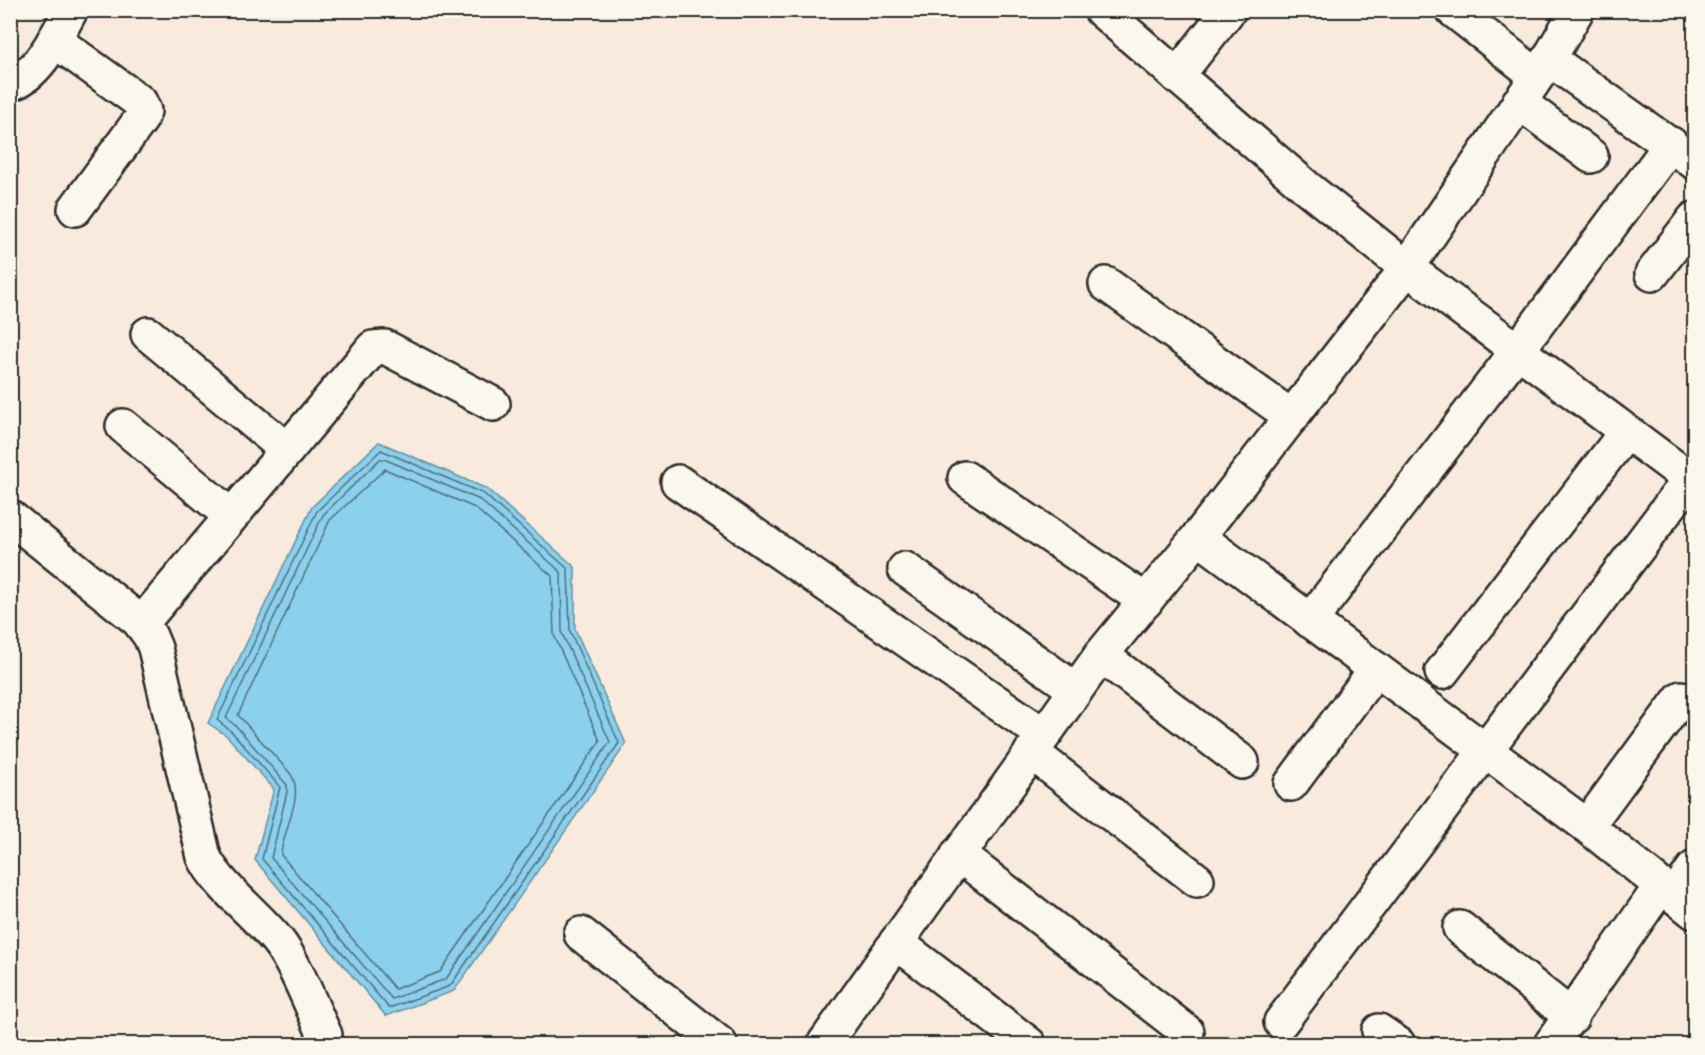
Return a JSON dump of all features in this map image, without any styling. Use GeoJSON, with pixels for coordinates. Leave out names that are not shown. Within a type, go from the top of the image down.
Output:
{"type":"FeatureCollection","features":[{"type":"Feature","properties":{"kind":"street"},"geometry":{"type":"LineString","coordinates":[[10,84],[21,81],[30,73],[54,40],[71,10]]}},
{"type":"Feature","properties":{"kind":"street"},"geometry":{"type":"LineString","coordinates":[[1101,10],[1306,187],[1407,268],[1692,481],[1281,1022]]}},
{"type":"Feature","properties":{"kind":"street"},"geometry":{"type":"LineString","coordinates":[[1177,76],[1229,10]]}},
{"type":"Feature","properties":{"kind":"street"},"geometry":{"type":"LineString","coordinates":[[1310,621],[1518,350],[1683,153],[1535,79],[1453,10]]}},
{"type":"Feature","properties":{"kind":"street"},"geometry":{"type":"LineString","coordinates":[[824,1044],[1101,656],[1198,537],[1407,268],[1535,79],[1577,10]]}},
{"type":"Feature","properties":{"kind":"street"},"geometry":{"type":"LineString","coordinates":[[54,40],[140,102],[144,111],[141,119],[75,209]]}},
{"type":"Feature","properties":{"kind":"street"},"geometry":{"type":"LineString","coordinates":[[1535,79],[1591,156]]}},
{"type":"Feature","properties":{"kind":"street"},"geometry":{"type":"LineString","coordinates":[[1652,274],[1695,219]]}},
{"type":"Feature","properties":{"kind":"street"},"geometry":{"type":"LineString","coordinates":[[1106,284],[1292,417]]}},
{"type":"Feature","properties":{"kind":"street"},"geometry":{"type":"LineString","coordinates":[[148,334],[287,450]]}},
{"type":"Feature","properties":{"kind":"street"},"geometry":{"type":"LineString","coordinates":[[141,624],[373,348],[385,347],[494,404]]}},
{"type":"Feature","properties":{"kind":"street"},"geometry":{"type":"LineString","coordinates":[[123,426],[231,516]]}},
{"type":"Feature","properties":{"kind":"street"},"geometry":{"type":"LineString","coordinates":[[1442,672],[1626,432]]}},
{"type":"Feature","properties":{"kind":"street"},"geometry":{"type":"LineString","coordinates":[[965,478],[1146,601]]}},
{"type":"Feature","properties":{"kind":"street"},"geometry":{"type":"LineString","coordinates":[[678,482],[1037,744],[1197,880]]}},
{"type":"Feature","properties":{"kind":"street"},"geometry":{"type":"LineString","coordinates":[[10,517],[141,624],[150,636],[155,648],[204,857],[208,866],[278,941],[325,1035]]}},
{"type":"Feature","properties":{"kind":"street"},"geometry":{"type":"LineString","coordinates":[[1198,537],[1587,826],[1677,898]]}},
{"type":"Feature","properties":{"kind":"street"},"geometry":{"type":"LineString","coordinates":[[905,569],[1076,690]]}},
{"type":"Feature","properties":{"kind":"street"},"geometry":{"type":"LineString","coordinates":[[1101,656],[1242,762]]}},
{"type":"Feature","properties":{"kind":"street"},"geometry":{"type":"LineString","coordinates":[[1291,784],[1376,669]]}},
{"type":"Feature","properties":{"kind":"street"},"geometry":{"type":"LineString","coordinates":[[1587,826],[1681,698]]}},
{"type":"Feature","properties":{"kind":"street"},"geometry":{"type":"LineString","coordinates":[[958,854],[1187,1032]]}},
{"type":"Feature","properties":{"kind":"street"},"geometry":{"type":"LineString","coordinates":[[1551,1044],[1677,898],[1695,868]]}},
{"type":"Feature","properties":{"kind":"street"},"geometry":{"type":"LineString","coordinates":[[1460,928],[1572,1017]]}},
{"type":"Feature","properties":{"kind":"street"},"geometry":{"type":"LineString","coordinates":[[581,934],[720,1044]]}},
{"type":"Feature","properties":{"kind":"street"},"geometry":{"type":"LineString","coordinates":[[896,942],[1029,1044]]}},
{"type":"Feature","properties":{"kind":"water"},"geometry":{"type":"Polygon","coordinates":[[[379,442],[487,489],[575,567],[575,629],[626,744],[454,991],[386,1016],[255,860],[274,789],[227,736],[208,723],[312,507],[379,442]]]}}]}
